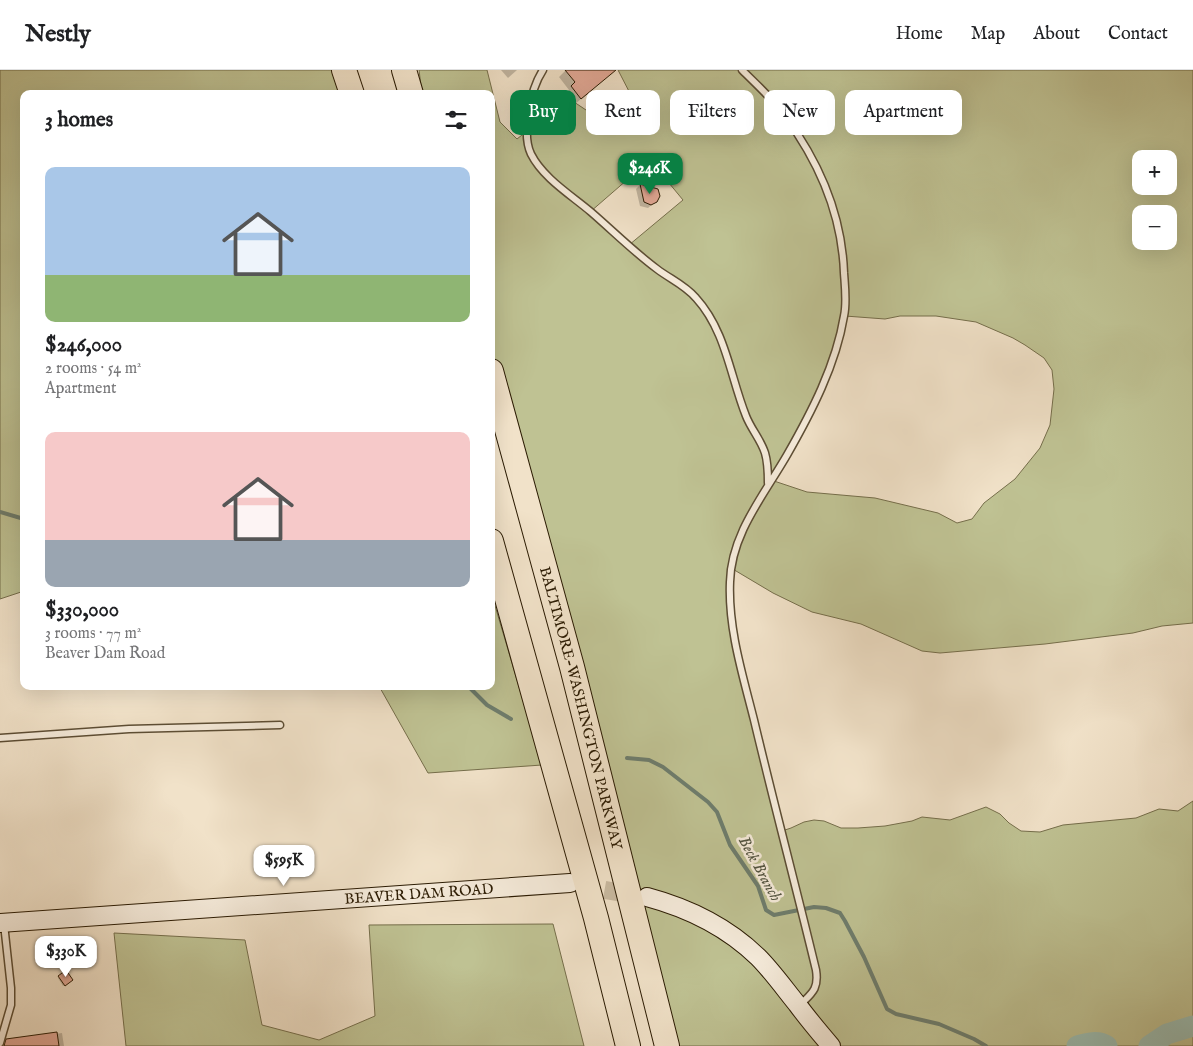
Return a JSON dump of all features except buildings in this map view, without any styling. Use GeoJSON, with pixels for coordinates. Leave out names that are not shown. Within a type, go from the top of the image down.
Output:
{"type":"FeatureCollection","features":[{"type":"Feature","properties":{"kind":"highway"},"geometry":{"type":"LineString","coordinates":[[344,70],[351,90]]}},
{"type":"Feature","properties":{"kind":"highway"},"geometry":{"type":"LineString","coordinates":[[404,70],[410,90]]}},
{"type":"Feature","properties":{"kind":"highway","name":"BALTIMORE-WASHINGTON PARKWAY"},"geometry":{"type":"LineString","coordinates":[[495,386],[569,658],[634,909],[667,1046]]}},
{"type":"Feature","properties":{"kind":"highway"},"geometry":{"type":"LineString","coordinates":[[495,555],[591,899],[628,1046]]}},
{"type":"Feature","properties":{"kind":"street","name":"BEAVER DAM ROAD"},"geometry":{"type":"LineString","coordinates":[[2,923],[570,883]]}},
{"type":"Feature","properties":{"kind":"street"},"geometry":{"type":"LineString","coordinates":[[647,897],[687,910],[723,929],[737,939],[758,957],[831,1046]]}},
{"type":"Feature","properties":{"kind":"lane"},"geometry":{"type":"LineString","coordinates":[[543,70],[536,80],[528,125],[527,138],[532,155],[538,164],[560,186],[658,271],[682,285],[708,312],[717,327],[746,418],[765,452],[768,466],[768,484]]}},
{"type":"Feature","properties":{"kind":"lane"},"geometry":{"type":"LineString","coordinates":[[742,70],[784,114],[814,163],[827,188],[837,220],[844,256],[844,316],[831,362],[808,418],[758,501],[736,548],[730,580],[730,602],[741,666],[816,970],[818,983],[816,988],[798,1006]]}},
{"type":"Feature","properties":{"kind":"lane"},"geometry":{"type":"LineString","coordinates":[[0,738],[129,729],[280,725]]}},
{"type":"Feature","properties":{"kind":"lane"},"geometry":{"type":"LineString","coordinates":[[0,1043],[11,1004],[11,988],[2,923]]}},
{"type":"Feature","properties":{"kind":"green space"},"geometry":{"type":"Polygon","coordinates":[[[0,70],[333,70],[340,90],[20,90],[20,592],[0,599],[0,70]]]}},
{"type":"Feature","properties":{"kind":"green space"},"geometry":{"type":"Polygon","coordinates":[[[419,70],[487,70],[492,90],[422,90],[419,70]]]}},
{"type":"Feature","properties":{"kind":"green space"},"geometry":{"type":"Polygon","coordinates":[[[618,70],[1193,70],[1193,623],[1045,644],[940,653],[922,651],[861,624],[812,612],[773,593],[731,568],[735,638],[782,831],[814,820],[824,821],[841,828],[858,828],[885,826],[912,821],[922,817],[950,820],[986,807],[1000,814],[1021,831],[1040,832],[1063,825],[1136,818],[1159,809],[1178,811],[1193,801],[1193,1046],[667,1046],[495,386],[495,102],[500,122],[510,132],[510,135],[517,139],[522,135],[576,135],[576,103],[586,110],[586,135],[660,135],[660,90],[628,90],[618,70]],[[650,160],[590,212],[629,245],[683,200],[650,160]],[[845,316],[819,392],[771,480],[807,492],[875,498],[938,513],[957,523],[972,519],[984,503],[1015,479],[1040,448],[1050,425],[1054,389],[1052,370],[1044,358],[1025,345],[976,322],[936,316],[900,316],[885,319],[845,316]]]}},
{"type":"Feature","properties":{"kind":"green space"},"geometry":{"type":"Polygon","coordinates":[[[495,606],[542,765],[428,773],[381,690],[495,690],[495,606]]]}},
{"type":"Feature","properties":{"kind":"green space"},"geometry":{"type":"Polygon","coordinates":[[[553,924],[584,1046],[126,1046],[114,933],[245,940],[262,1025],[319,1040],[375,1016],[369,925],[553,924]]]}},
{"type":"Feature","properties":{"kind":"waterway","name":"Beck Branch"},"geometry":{"type":"LineString","coordinates":[[0,512],[20,518]]}},
{"type":"Feature","properties":{"kind":"waterway","name":"Beck Branch"},"geometry":{"type":"LineString","coordinates":[[472,690],[487,705],[511,719]]}},
{"type":"Feature","properties":{"kind":"waterway","name":"Beck Branch"},"geometry":{"type":"LineString","coordinates":[[627,758],[649,760],[663,767],[708,802],[717,812],[730,845],[758,886],[766,910],[774,915],[814,907],[826,908],[840,913],[864,957],[887,1009],[896,1014],[939,1024],[986,1046]]}},
{"type":"Feature","properties":{"kind":"waterway"},"geometry":{"type":"LineString","coordinates":[[1149,1046],[1167,1034],[1193,1026]]}},
{"type":"Feature","properties":{"kind":"waterway"},"geometry":{"type":"LineString","coordinates":[[1077,1046],[1089,1043],[1107,1046]]}},
{"type":"Feature","properties":{"kind":"tunnel"},"geometry":{"type":"LineString","coordinates":[[578,885],[639,896]]}}]}
